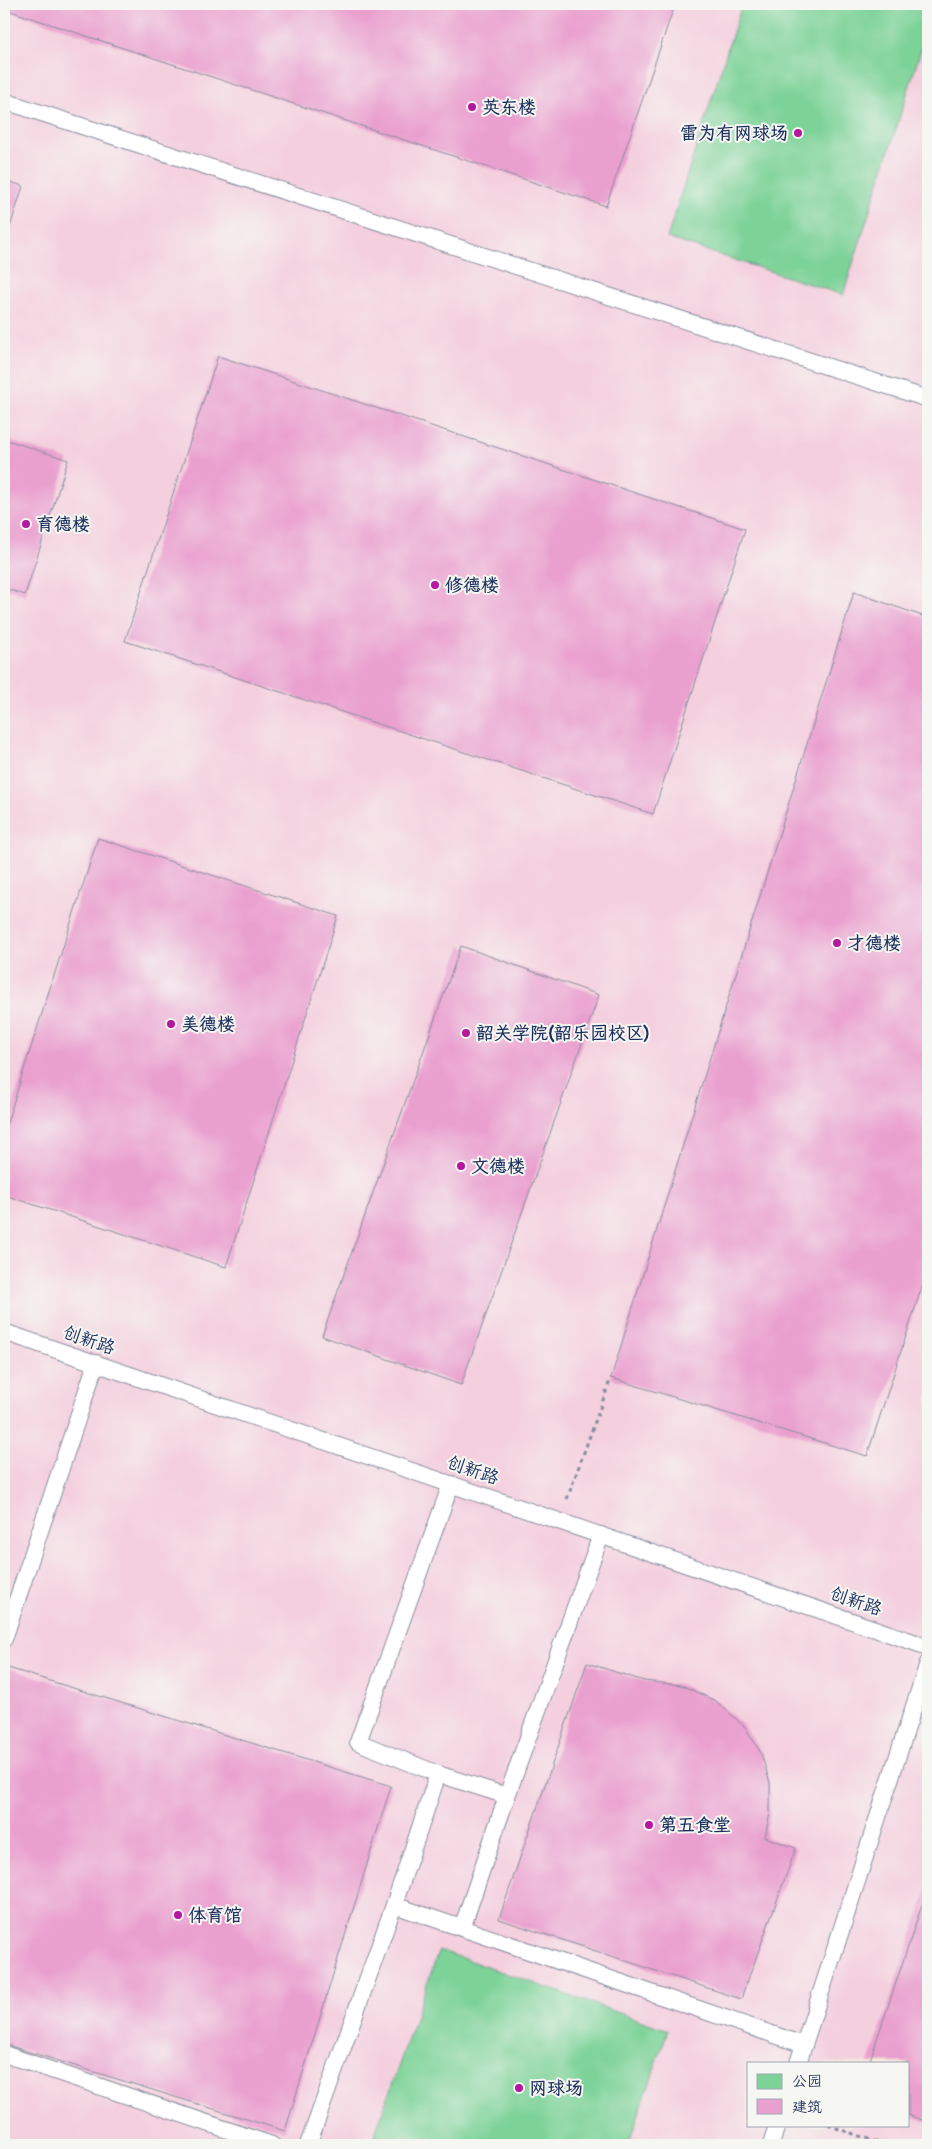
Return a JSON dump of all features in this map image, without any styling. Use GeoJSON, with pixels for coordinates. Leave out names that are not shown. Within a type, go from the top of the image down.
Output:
{"type":"FeatureCollection","features":[{"type":"Feature","properties":{"kind":"lane"},"geometry":{"type":"LineString","coordinates":[[4,101],[928,399]]}},
{"type":"Feature","properties":{"kind":"lane","name":"创新路"},"geometry":{"type":"LineString","coordinates":[[4,1332],[928,1647]]}},
{"type":"Feature","properties":{"kind":"lane"},"geometry":{"type":"LineString","coordinates":[[4,1639],[96,1363]]}},
{"type":"Feature","properties":{"kind":"lane"},"geometry":{"type":"LineString","coordinates":[[451,1484],[358,1742],[438,1774],[507,1796]]}},
{"type":"Feature","properties":{"kind":"lane"},"geometry":{"type":"LineString","coordinates":[[462,1928],[507,1796],[601,1535]]}},
{"type":"Feature","properties":{"kind":"lane"},"geometry":{"type":"LineString","coordinates":[[798,2062],[928,1663]]}},
{"type":"Feature","properties":{"kind":"lane"},"geometry":{"type":"LineString","coordinates":[[308,2145],[394,1905],[438,1774]]}},
{"type":"Feature","properties":{"kind":"lane"},"geometry":{"type":"LineString","coordinates":[[394,1905],[804,2045]]}},
{"type":"Feature","properties":{"kind":"lane"},"geometry":{"type":"LineString","coordinates":[[4,2054],[272,2145]]}},
{"type":"Feature","properties":{"kind":"lane"},"geometry":{"type":"LineString","coordinates":[[771,2145],[778,2126]]}},
{"type":"Feature","properties":{"kind":"path"},"geometry":{"type":"LineString","coordinates":[[559,1521],[611,1378]]}},
{"type":"Feature","properties":{"kind":"path"},"geometry":{"type":"LineString","coordinates":[[831,2126],[886,2145]]}},
{"type":"Feature","properties":{"kind":"shaded area","name":"韶关学院(韶乐园校区)"},"geometry":{"type":"Polygon","coordinates":[[[4,4],[928,4],[928,2145],[4,2145],[4,4]]]}},
{"type":"Feature","properties":{"kind":"green space","name":"雷为有网球场"},"geometry":{"type":"Polygon","coordinates":[[[742,4],[928,4],[928,28],[843,295],[667,238],[742,4]]]}},
{"type":"Feature","properties":{"kind":"green space","name":"网球场"},"geometry":{"type":"Polygon","coordinates":[[[439,1950],[668,2030],[628,2145],[371,2145],[439,1950]]]}},
{"type":"Feature","properties":{"kind":"building","name":"英东楼"},"geometry":{"type":"Polygon","coordinates":[[[4,4],[675,4],[606,206],[4,9],[4,4]]]}},
{"type":"Feature","properties":{"kind":"building"},"geometry":{"type":"Polygon","coordinates":[[[4,180],[23,186],[4,246],[4,180]]]}},
{"type":"Feature","properties":{"kind":"building","name":"修德楼"},"geometry":{"type":"Polygon","coordinates":[[[218,356],[745,529],[653,814],[125,641],[218,356]]]}},
{"type":"Feature","properties":{"kind":"building","name":"育德楼"},"geometry":{"type":"Polygon","coordinates":[[[4,439],[68,460],[25,595],[4,588],[4,439]]]}},
{"type":"Feature","properties":{"kind":"building","name":"才德楼"},"geometry":{"type":"Polygon","coordinates":[[[854,592],[928,618],[928,1268],[867,1456],[611,1378],[854,592]]]}},
{"type":"Feature","properties":{"kind":"building","name":"美德楼"},"geometry":{"type":"Polygon","coordinates":[[[98,838],[338,916],[226,1267],[4,1195],[4,1132],[98,838]]]}},
{"type":"Feature","properties":{"kind":"building","name":"文德楼"},"geometry":{"type":"Polygon","coordinates":[[[461,946],[599,995],[461,1385],[322,1336],[461,946]]]}},
{"type":"Feature","properties":{"kind":"building","name":"第五食堂"},"geometry":{"type":"Polygon","coordinates":[[[587,1663],[644,1681],[681,1685],[716,1701],[745,1727],[761,1753],[770,1783],[770,1813],[765,1837],[796,1848],[741,1999],[499,1919],[587,1663]]]}},
{"type":"Feature","properties":{"kind":"building","name":"体育馆"},"geometry":{"type":"Polygon","coordinates":[[[8,1668],[391,1786],[285,2131],[4,2044],[4,1684],[8,1668]]]}},
{"type":"Feature","properties":{"kind":"building"},"geometry":{"type":"Polygon","coordinates":[[[928,1887],[928,2122],[910,2116],[910,2062],[869,2062],[928,1887]]]}},
{"type":"Feature","properties":{"kind":"place","name":"英东楼"},"geometry":{"type":"Point","coordinates":[472,107]}},
{"type":"Feature","properties":{"kind":"place","name":"雷为有网球场"},"geometry":{"type":"Point","coordinates":[798,133]}},
{"type":"Feature","properties":{"kind":"place","name":"育德楼"},"geometry":{"type":"Point","coordinates":[26,524]}},
{"type":"Feature","properties":{"kind":"place","name":"修德楼"},"geometry":{"type":"Point","coordinates":[435,585]}},
{"type":"Feature","properties":{"kind":"place","name":"才德楼"},"geometry":{"type":"Point","coordinates":[837,943]}},
{"type":"Feature","properties":{"kind":"place","name":"美德楼"},"geometry":{"type":"Point","coordinates":[171,1024]}},
{"type":"Feature","properties":{"kind":"place","name":"韶关学院(韶乐园校区)"},"geometry":{"type":"Point","coordinates":[466,1033]}},
{"type":"Feature","properties":{"kind":"place","name":"文德楼"},"geometry":{"type":"Point","coordinates":[461,1166]}},
{"type":"Feature","properties":{"kind":"place","name":"第五食堂"},"geometry":{"type":"Point","coordinates":[649,1825]}},
{"type":"Feature","properties":{"kind":"place","name":"体育馆"},"geometry":{"type":"Point","coordinates":[178,1915]}},
{"type":"Feature","properties":{"kind":"place","name":"网球场"},"geometry":{"type":"Point","coordinates":[519,2088]}}]}
